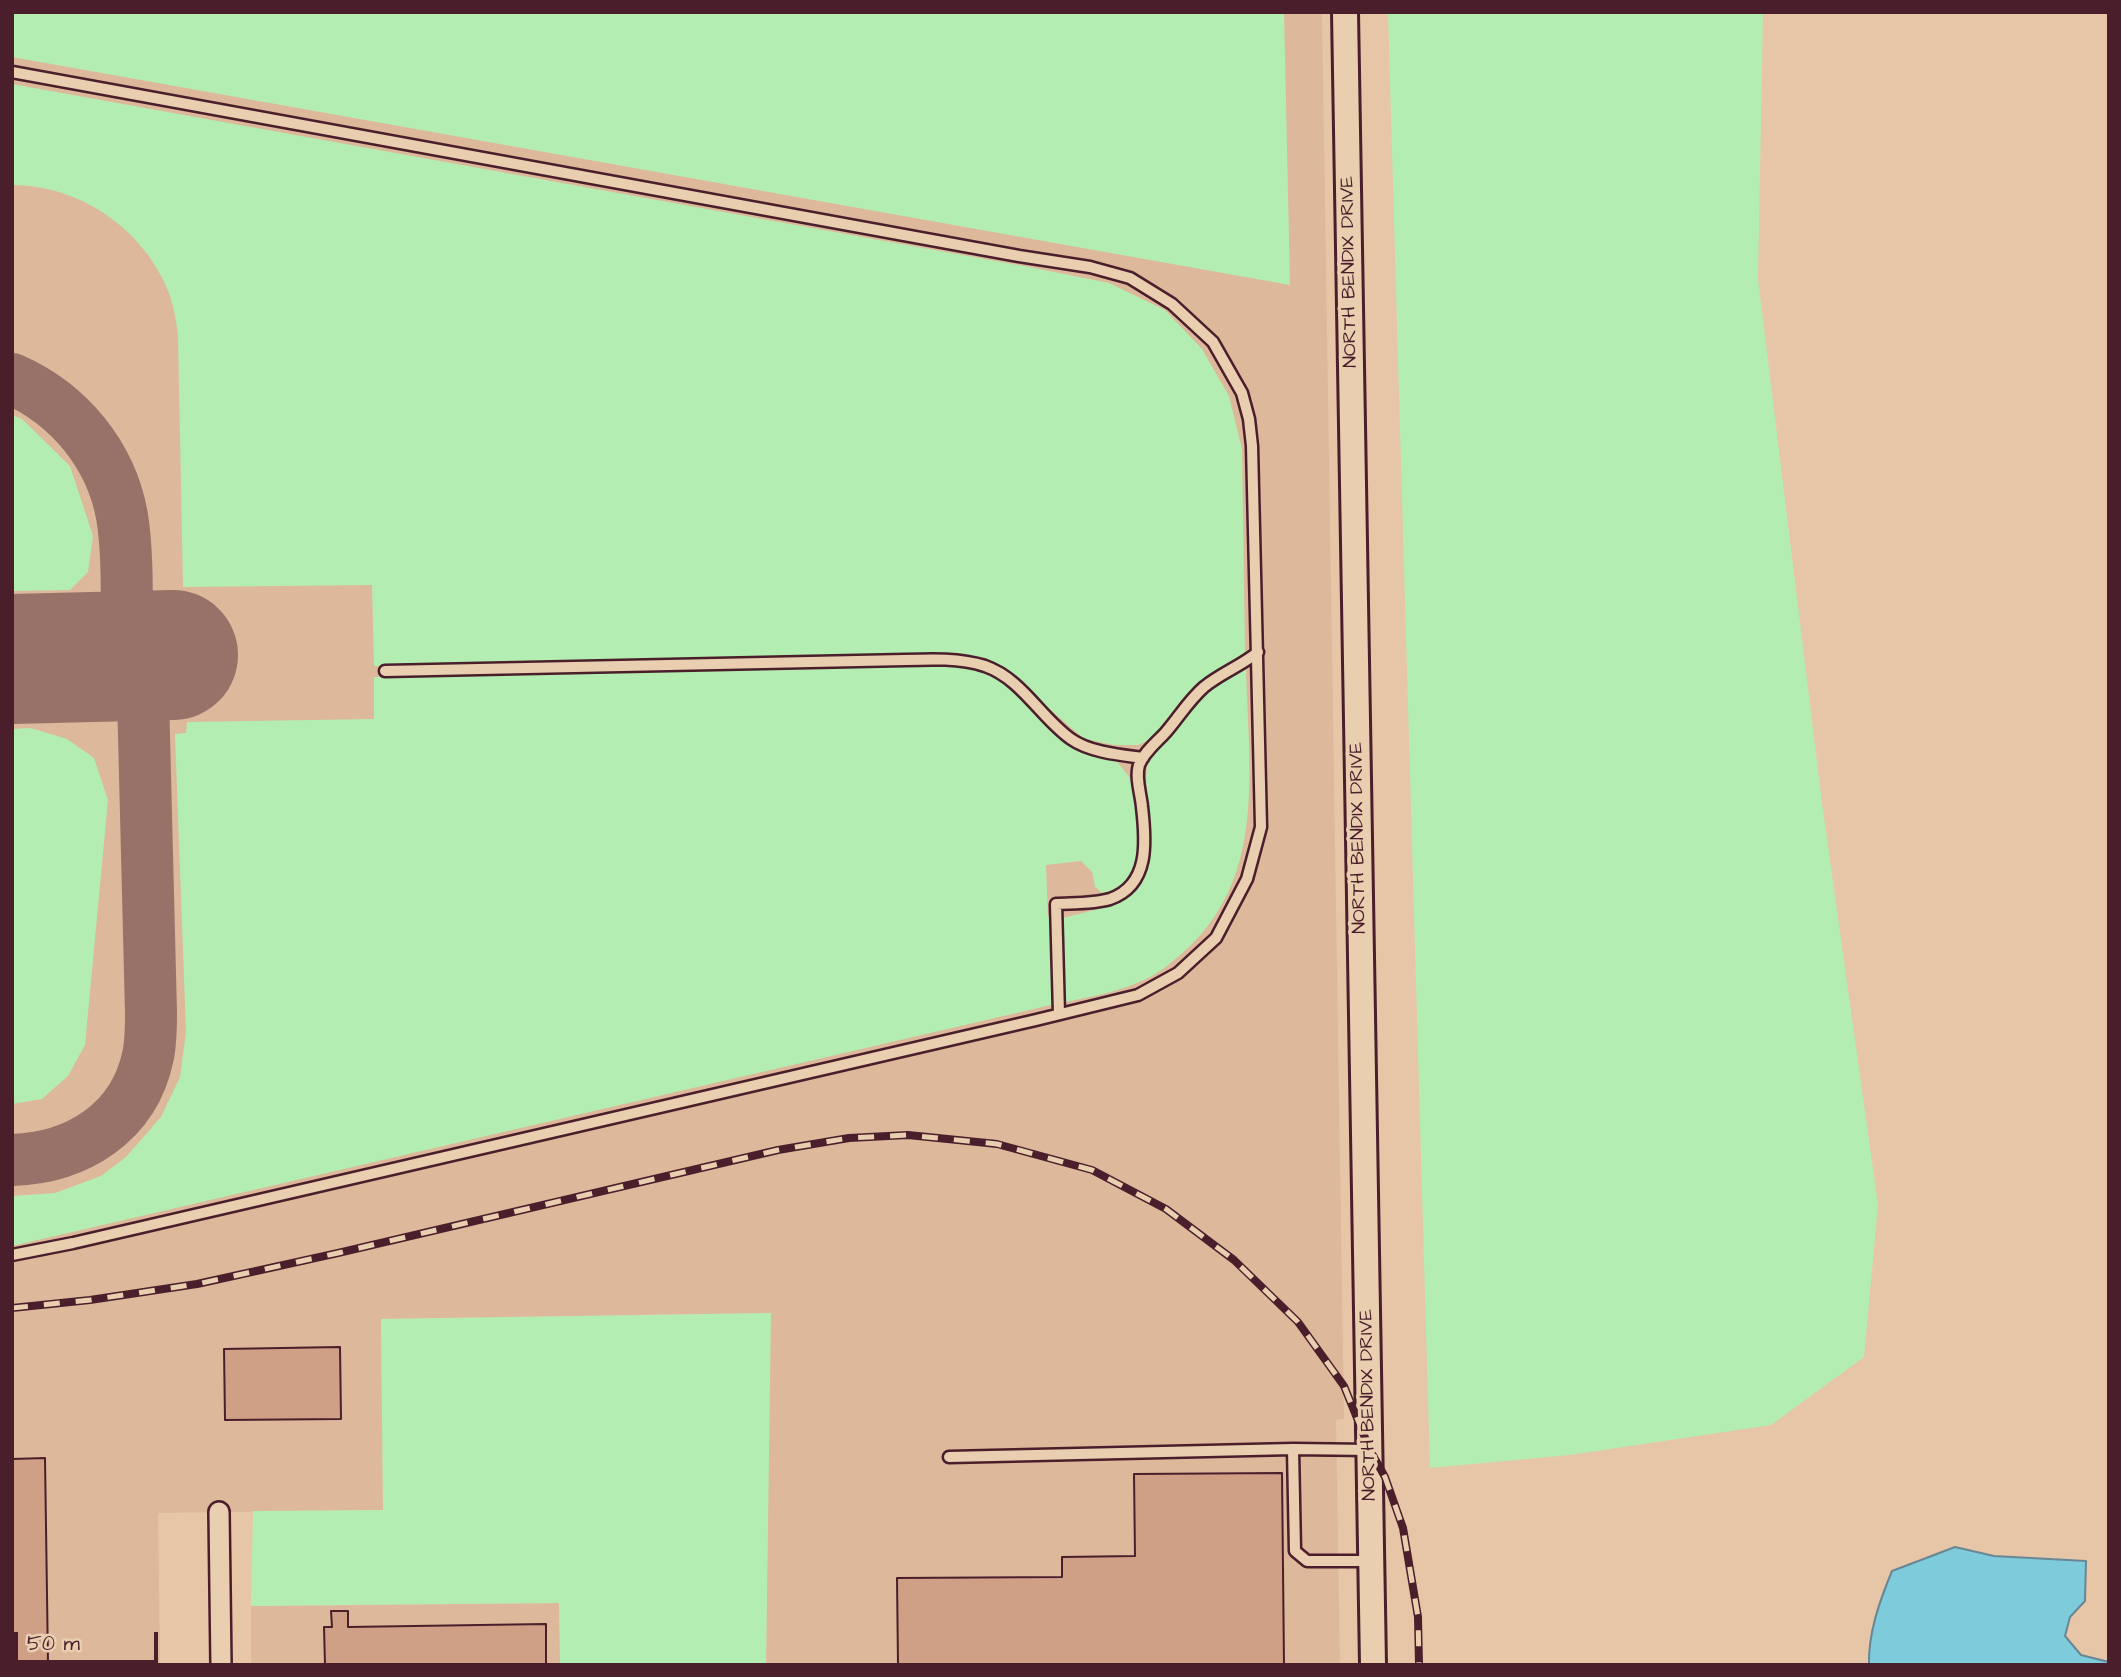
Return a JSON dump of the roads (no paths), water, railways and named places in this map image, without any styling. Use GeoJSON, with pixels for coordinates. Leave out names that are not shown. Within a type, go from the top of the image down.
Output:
{"type":"FeatureCollection","features":[{"type":"Feature","properties":{"kind":"street","name":"NORTH BENDIX DRIVE"},"geometry":{"type":"LineString","coordinates":[[1345,12],[1373,1665]]}},
{"type":"Feature","properties":{"kind":"street"},"geometry":{"type":"LineString","coordinates":[[219,1512],[221,1665]]}},
{"type":"Feature","properties":{"kind":"lane"},"geometry":{"type":"LineString","coordinates":[[12,72],[1090,267],[1130,278],[1172,304],[1213,342],[1242,393],[1249,419],[1252,446],[1261,827],[1247,879],[1216,938],[1178,973],[1138,995],[12,1255]]}},
{"type":"Feature","properties":{"kind":"lane"},"geometry":{"type":"LineString","coordinates":[[1059,1014],[1056,904],[1108,899],[1130,887],[1138,876],[1144,858],[1139,764],[1193,698],[1258,652]]}},
{"type":"Feature","properties":{"kind":"lane"},"geometry":{"type":"LineString","coordinates":[[385,671],[915,660],[969,662],[1003,675],[1072,740],[1087,747],[1143,758]]}},
{"type":"Feature","properties":{"kind":"lane"},"geometry":{"type":"LineString","coordinates":[[1293,1449],[1295,1551],[1307,1561],[1371,1562]]}},
{"type":"Feature","properties":{"kind":"lane"},"geometry":{"type":"LineString","coordinates":[[949,1457],[1293,1449],[1370,1450]]}},
{"type":"Feature","properties":{"kind":"water"},"geometry":{"type":"Polygon","coordinates":[[[1955,1547],[1994,1556],[2086,1561],[2085,1601],[2070,1617],[2065,1636],[2081,1655],[2109,1662],[2109,1665],[1869,1665],[1873,1629],[1892,1571],[1955,1547]]]}},
{"type":"Feature","properties":{"kind":"railway"},"geometry":{"type":"LineString","coordinates":[[12,1308],[90,1300],[197,1284],[778,1150],[849,1138],[908,1135],[997,1144],[1092,1170],[1166,1209],[1234,1260],[1298,1322],[1344,1386],[1370,1450],[1385,1477],[1403,1528],[1418,1617],[1419,1665]]}}]}
